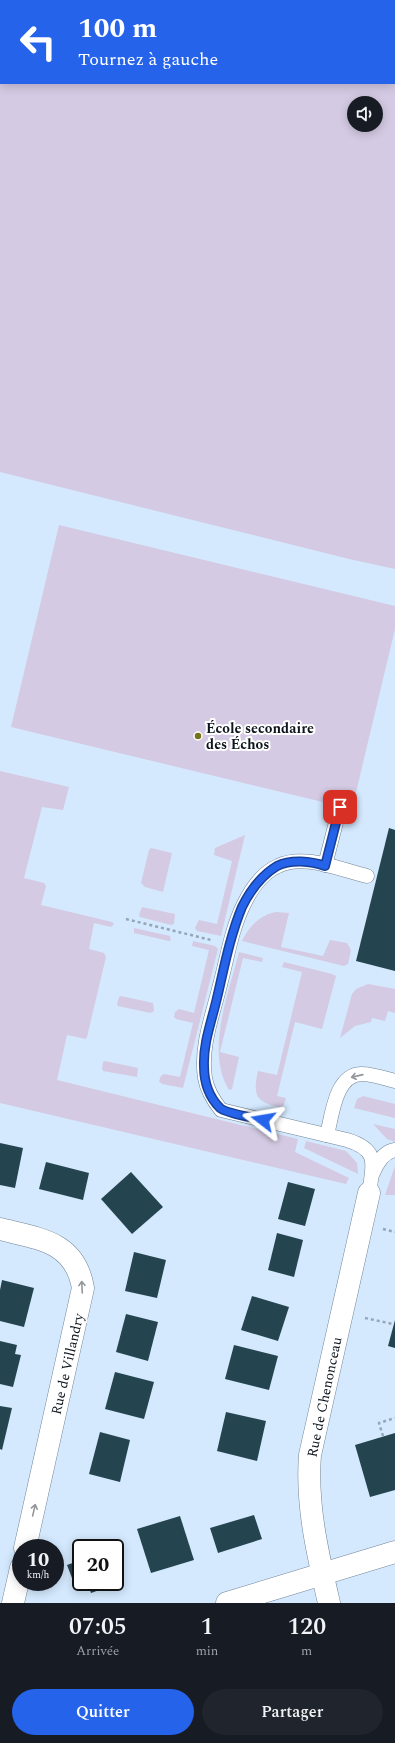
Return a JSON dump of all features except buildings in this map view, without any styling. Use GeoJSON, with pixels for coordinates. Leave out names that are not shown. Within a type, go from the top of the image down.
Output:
{"type":"FeatureCollection","features":[{"type":"Feature","properties":{"kind":"street","name":"Rue de Chenonceau"},"geometry":{"type":"LineString","coordinates":[[330,1603],[323,1575],[309,1494],[310,1455],[371,1183]]}},
{"type":"Feature","properties":{"kind":"street","name":"Rue de Villandry"},"geometry":{"type":"LineString","coordinates":[[0,1230],[39,1238],[60,1248],[70,1256],[76,1266],[83,1288],[28,1539]]}},
{"type":"Feature","properties":{"kind":"street"},"geometry":{"type":"LineString","coordinates":[[227,1603],[395,1552]]}},
{"type":"Feature","properties":{"kind":"street"},"geometry":{"type":"LineString","coordinates":[[13,1603],[16,1591]]}},
{"type":"Feature","properties":{"kind":"lane"},"geometry":{"type":"LineString","coordinates":[[325,866],[340,807]]}},
{"type":"Feature","properties":{"kind":"lane"},"geometry":{"type":"LineString","coordinates":[[367,876],[307,862],[287,862],[269,872],[255,886],[243,906],[230,944],[205,1053],[205,1078],[210,1095],[221,1110],[347,1140],[363,1147],[371,1157],[374,1165],[371,1183]]}},
{"type":"Feature","properties":{"kind":"lane"},"geometry":{"type":"LineString","coordinates":[[327,1135],[339,1091],[347,1079],[357,1074],[365,1074],[395,1081]]}},
{"type":"Feature","properties":{"kind":"lane"},"geometry":{"type":"LineString","coordinates":[[371,1183],[382,1157],[395,1150]]}},
{"type":"Feature","properties":{"kind":"path"},"geometry":{"type":"LineString","coordinates":[[126,919],[230,944]]}},
{"type":"Feature","properties":{"kind":"path"},"geometry":{"type":"LineString","coordinates":[[379,1227],[395,1232]]}},
{"type":"Feature","properties":{"kind":"path"},"geometry":{"type":"LineString","coordinates":[[358,1316],[393,1324]]}},
{"type":"Feature","properties":{"kind":"path"},"geometry":{"type":"LineString","coordinates":[[383,1436],[379,1423],[395,1418]]}},
{"type":"Feature","properties":{"kind":"shaded area"},"geometry":{"type":"Polygon","coordinates":[[[0,84],[395,84],[395,569],[349,559],[0,472],[0,84]]]}},
{"type":"Feature","properties":{"kind":"shaded area"},"geometry":{"type":"Polygon","coordinates":[[[59,525],[395,606],[395,629],[352,809],[11,727],[59,525]]]}},
{"type":"Feature","properties":{"kind":"shaded area"},"geometry":{"type":"Polygon","coordinates":[[[0,771],[69,787],[63,810],[42,807],[24,878],[44,883],[46,886],[41,905],[112,922],[114,924],[111,927],[94,923],[89,949],[104,953],[106,957],[87,1037],[86,1039],[67,1035],[57,1080],[298,1139],[295,1152],[349,1178],[346,1184],[0,1103],[0,771]]]}},
{"type":"Feature","properties":{"kind":"shaded area"},"geometry":{"type":"Polygon","coordinates":[[[245,835],[221,936],[197,931],[195,928],[199,920],[217,924],[232,861],[214,855],[215,848],[245,835]]]}},
{"type":"Feature","properties":{"kind":"shaded area"},"geometry":{"type":"Polygon","coordinates":[[[151,848],[172,853],[163,892],[145,887],[141,883],[149,850],[151,848]]]}},
{"type":"Feature","properties":{"kind":"shaded area"},"geometry":{"type":"Polygon","coordinates":[[[142,907],[175,914],[174,924],[171,925],[140,917],[139,915],[142,907]]]}},
{"type":"Feature","properties":{"kind":"shaded area"},"geometry":{"type":"Polygon","coordinates":[[[270,913],[289,913],[281,947],[323,956],[330,940],[347,943],[351,950],[348,964],[344,966],[242,941],[256,922],[270,913]]]}},
{"type":"Feature","properties":{"kind":"shaded area"},"geometry":{"type":"Polygon","coordinates":[[[134,928],[170,936],[171,940],[169,941],[134,933],[134,928]]]}},
{"type":"Feature","properties":{"kind":"shaded area"},"geometry":{"type":"Polygon","coordinates":[[[193,941],[215,946],[218,949],[183,1088],[162,1084],[159,1081],[161,1076],[164,1074],[180,1077],[193,1023],[176,1019],[174,1017],[175,1012],[179,1009],[194,1013],[209,950],[192,946],[193,941]]]}},
{"type":"Feature","properties":{"kind":"shaded area"},"geometry":{"type":"Polygon","coordinates":[[[239,952],[263,958],[262,962],[243,958],[220,1052],[239,1057],[232,1089],[229,1090],[222,1075],[219,1058],[219,1040],[225,1003],[239,952]]]}},
{"type":"Feature","properties":{"kind":"shaded area"},"geometry":{"type":"Polygon","coordinates":[[[284,962],[336,976],[322,1029],[295,1022],[277,1096],[286,1098],[283,1108],[267,1104],[258,1097],[256,1093],[256,1080],[258,1071],[277,1075],[302,972],[282,967],[284,962]]]}},
{"type":"Feature","properties":{"kind":"shaded area"},"geometry":{"type":"Polygon","coordinates":[[[368,984],[395,989],[395,1013],[388,1011],[385,1021],[372,1018],[371,1022],[355,1026],[340,1038],[352,994],[356,989],[368,984]]]}},
{"type":"Feature","properties":{"kind":"shaded area"},"geometry":{"type":"Polygon","coordinates":[[[121,996],[153,1003],[154,1011],[150,1013],[118,1006],[117,1004],[119,997],[121,996]]]}},
{"type":"Feature","properties":{"kind":"shaded area"},"geometry":{"type":"Polygon","coordinates":[[[105,1061],[138,1068],[137,1077],[103,1071],[103,1062],[105,1061]]]}},
{"type":"Feature","properties":{"kind":"shaded area"},"geometry":{"type":"Polygon","coordinates":[[[363,1096],[395,1104],[395,1118],[354,1108],[357,1099],[363,1096]]]}},
{"type":"Feature","properties":{"kind":"shaded area"},"geometry":{"type":"Polygon","coordinates":[[[373,1124],[395,1129],[395,1142],[387,1139],[373,1124]]]}},
{"type":"Feature","properties":{"kind":"shaded area"},"geometry":{"type":"Polygon","coordinates":[[[306,1141],[346,1151],[357,1163],[358,1174],[304,1148],[306,1141]]]}},
{"type":"Feature","properties":{"kind":"shaded area"},"geometry":{"type":"Polygon","coordinates":[[[395,1166],[395,1195],[385,1195],[395,1166]]]}},
{"type":"Feature","properties":{"kind":"place","name":"École secondaire des Échos"},"geometry":{"type":"Point","coordinates":[198,736]}},
{"type":"Feature","properties":{"kind":"route"},"geometry":{"type":"LineString","coordinates":[[263,1120],[221,1110],[210,1095],[205,1078],[204,1065],[207,1039],[233,932],[249,895],[255,886],[269,872],[287,862],[296,861],[321,864],[325,866],[340,807]]}}]}
